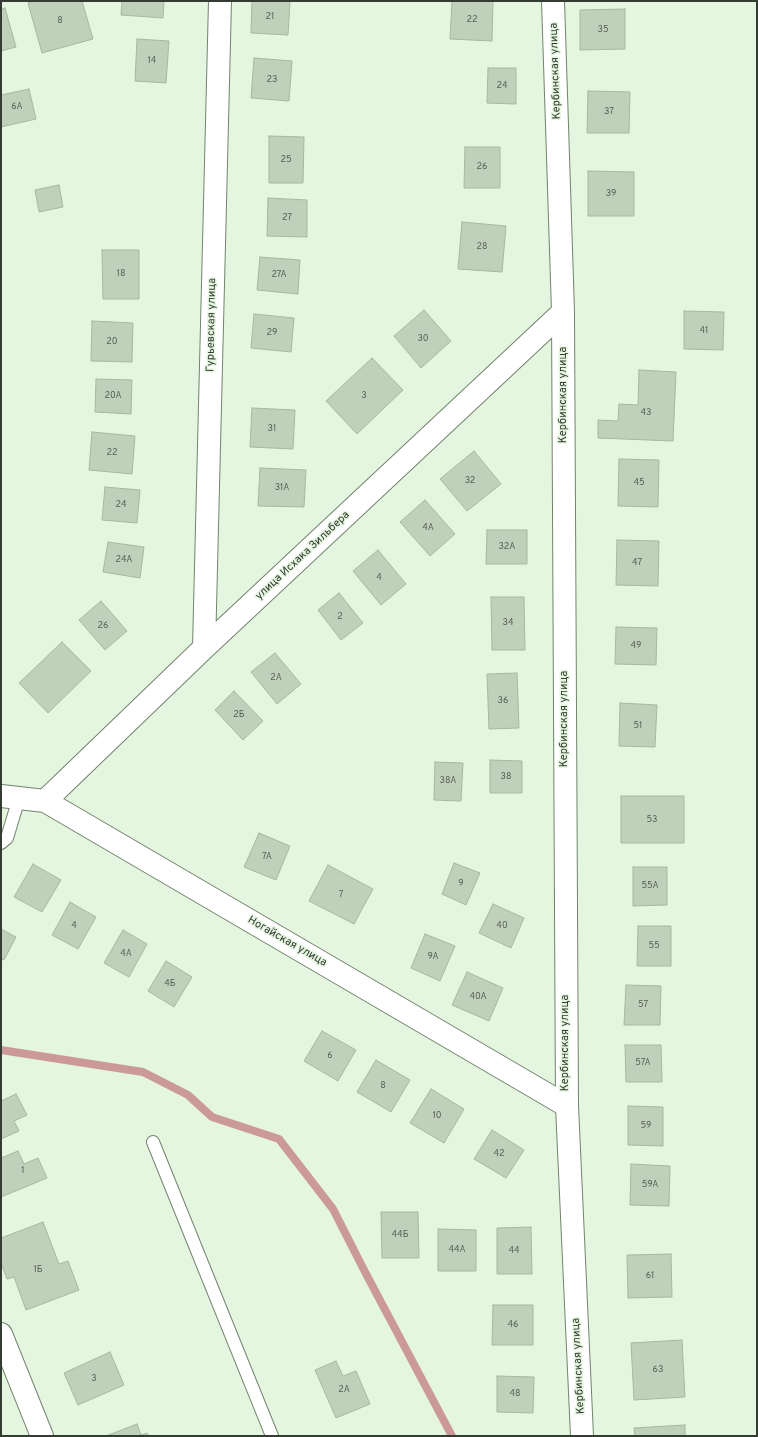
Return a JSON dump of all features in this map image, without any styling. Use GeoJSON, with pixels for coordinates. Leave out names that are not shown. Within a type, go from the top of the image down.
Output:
{"type":"FeatureCollection","features":[{"type":"Feature","properties":{"kind":"street","name":"Гурьевская улица"},"geometry":{"type":"LineString","coordinates":[[204,648],[220,1]]}},
{"type":"Feature","properties":{"kind":"street","name":"Кербинская улица"},"geometry":{"type":"LineString","coordinates":[[553,1],[564,312],[567,1106],[582,1436]]}},
{"type":"Feature","properties":{"kind":"street","name":"улица Исхака Зильбера"},"geometry":{"type":"LineString","coordinates":[[45,801],[204,648],[564,312]]}},
{"type":"Feature","properties":{"kind":"street","name":"Ногайская улица"},"geometry":{"type":"LineString","coordinates":[[10,797],[45,801],[567,1106]]}},
{"type":"Feature","properties":{"kind":"street"},"geometry":{"type":"LineString","coordinates":[[1,1334],[42,1436]]}},
{"type":"Feature","properties":{"kind":"lane"},"geometry":{"type":"LineString","coordinates":[[1,843],[7,838],[10,797]]}},
{"type":"Feature","properties":{"kind":"lane"},"geometry":{"type":"LineString","coordinates":[[153,1142],[272,1436]]}},
{"type":"Feature","properties":{"kind":"building"},"geometry":{"type":"Polygon","coordinates":[[[34,1],[82,1],[93,39],[42,53],[28,3],[34,1]]]}},
{"type":"Feature","properties":{"kind":"building"},"geometry":{"type":"Polygon","coordinates":[[[122,1],[164,1],[163,18],[121,15],[122,1]]]}},
{"type":"Feature","properties":{"kind":"building"},"geometry":{"type":"Polygon","coordinates":[[[252,1],[290,1],[288,35],[251,33],[252,1]]]}},
{"type":"Feature","properties":{"kind":"building"},"geometry":{"type":"Polygon","coordinates":[[[452,1],[493,1],[492,41],[450,39],[452,1]]]}},
{"type":"Feature","properties":{"kind":"building"},"geometry":{"type":"Polygon","coordinates":[[[5,8],[16,47],[1,51],[1,9],[5,8]]]}},
{"type":"Feature","properties":{"kind":"building"},"geometry":{"type":"Polygon","coordinates":[[[625,9],[625,49],[580,50],[580,10],[625,9]]]}},
{"type":"Feature","properties":{"kind":"building"},"geometry":{"type":"Polygon","coordinates":[[[137,39],[169,41],[166,83],[135,81],[137,39]]]}},
{"type":"Feature","properties":{"kind":"building"},"geometry":{"type":"Polygon","coordinates":[[[254,58],[292,61],[289,101],[251,98],[254,58]]]}},
{"type":"Feature","properties":{"kind":"building"},"geometry":{"type":"Polygon","coordinates":[[[488,68],[516,68],[516,104],[487,103],[488,68]]]}},
{"type":"Feature","properties":{"kind":"building"},"geometry":{"type":"Polygon","coordinates":[[[29,89],[36,119],[1,127],[1,95],[29,89]]]}},
{"type":"Feature","properties":{"kind":"building"},"geometry":{"type":"Polygon","coordinates":[[[588,91],[630,92],[629,133],[587,133],[588,91]]]}},
{"type":"Feature","properties":{"kind":"building"},"geometry":{"type":"Polygon","coordinates":[[[269,136],[304,137],[303,183],[269,183],[269,136]]]}},
{"type":"Feature","properties":{"kind":"building"},"geometry":{"type":"Polygon","coordinates":[[[465,147],[500,147],[500,188],[464,188],[465,147]]]}},
{"type":"Feature","properties":{"kind":"building"},"geometry":{"type":"Polygon","coordinates":[[[588,171],[634,172],[634,216],[588,216],[588,171]]]}},
{"type":"Feature","properties":{"kind":"building"},"geometry":{"type":"Polygon","coordinates":[[[59,185],[63,207],[39,212],[35,190],[59,185]]]}},
{"type":"Feature","properties":{"kind":"building"},"geometry":{"type":"Polygon","coordinates":[[[268,198],[307,200],[307,237],[267,236],[268,198]]]}},
{"type":"Feature","properties":{"kind":"building"},"geometry":{"type":"Polygon","coordinates":[[[462,222],[506,226],[502,272],[458,269],[462,222]]]}},
{"type":"Feature","properties":{"kind":"building"},"geometry":{"type":"Polygon","coordinates":[[[102,250],[139,250],[139,299],[103,299],[102,250]]]}},
{"type":"Feature","properties":{"kind":"building"},"geometry":{"type":"Polygon","coordinates":[[[260,257],[300,260],[298,294],[257,290],[260,257]]]}},
{"type":"Feature","properties":{"kind":"building"},"geometry":{"type":"Polygon","coordinates":[[[424,310],[451,341],[421,368],[394,336],[424,310]]]}},
{"type":"Feature","properties":{"kind":"building"},"geometry":{"type":"Polygon","coordinates":[[[684,311],[724,312],[723,350],[684,349],[684,311]]]}},
{"type":"Feature","properties":{"kind":"building"},"geometry":{"type":"Polygon","coordinates":[[[254,314],[294,318],[291,352],[251,348],[254,314]]]}},
{"type":"Feature","properties":{"kind":"building"},"geometry":{"type":"Polygon","coordinates":[[[92,321],[133,323],[132,362],[91,361],[92,321]]]}},
{"type":"Feature","properties":{"kind":"building"},"geometry":{"type":"Polygon","coordinates":[[[372,358],[403,390],[357,434],[326,401],[372,358]]]}},
{"type":"Feature","properties":{"kind":"building"},"geometry":{"type":"Polygon","coordinates":[[[639,370],[676,372],[673,441],[598,438],[598,420],[618,421],[619,404],[638,405],[639,370]]]}},
{"type":"Feature","properties":{"kind":"building"},"geometry":{"type":"Polygon","coordinates":[[[96,379],[132,380],[131,414],[95,412],[96,379]]]}},
{"type":"Feature","properties":{"kind":"building"},"geometry":{"type":"Polygon","coordinates":[[[252,408],[295,410],[293,449],[250,447],[252,408]]]}},
{"type":"Feature","properties":{"kind":"building"},"geometry":{"type":"Polygon","coordinates":[[[92,432],[135,436],[132,474],[89,470],[92,432]]]}},
{"type":"Feature","properties":{"kind":"building"},"geometry":{"type":"Polygon","coordinates":[[[474,451],[501,484],[467,511],[440,479],[474,451]]]}},
{"type":"Feature","properties":{"kind":"building"},"geometry":{"type":"Polygon","coordinates":[[[619,459],[659,460],[658,507],[618,506],[619,459]]]}},
{"type":"Feature","properties":{"kind":"building"},"geometry":{"type":"Polygon","coordinates":[[[260,468],[306,470],[304,507],[258,506],[260,468]]]}},
{"type":"Feature","properties":{"kind":"building"},"geometry":{"type":"Polygon","coordinates":[[[105,487],[140,490],[137,523],[102,520],[105,487]]]}},
{"type":"Feature","properties":{"kind":"building"},"geometry":{"type":"Polygon","coordinates":[[[425,500],[455,534],[430,556],[400,522],[425,500]]]}},
{"type":"Feature","properties":{"kind":"building"},"geometry":{"type":"Polygon","coordinates":[[[487,530],[527,530],[527,564],[486,564],[487,530]]]}},
{"type":"Feature","properties":{"kind":"building"},"geometry":{"type":"Polygon","coordinates":[[[617,540],[659,541],[658,586],[616,585],[617,540]]]}},
{"type":"Feature","properties":{"kind":"building"},"geometry":{"type":"Polygon","coordinates":[[[108,542],[144,547],[140,578],[103,572],[108,542]]]}},
{"type":"Feature","properties":{"kind":"building"},"geometry":{"type":"Polygon","coordinates":[[[378,550],[406,584],[381,605],[353,571],[378,550]]]}},
{"type":"Feature","properties":{"kind":"building"},"geometry":{"type":"Polygon","coordinates":[[[339,593],[363,623],[341,640],[318,610],[339,593]]]}},
{"type":"Feature","properties":{"kind":"building"},"geometry":{"type":"Polygon","coordinates":[[[491,597],[524,597],[525,650],[492,650],[491,597]]]}},
{"type":"Feature","properties":{"kind":"building"},"geometry":{"type":"Polygon","coordinates":[[[101,601],[127,631],[105,650],[79,620],[101,601]]]}},
{"type":"Feature","properties":{"kind":"building"},"geometry":{"type":"Polygon","coordinates":[[[616,627],[657,628],[656,665],[615,664],[616,627]]]}},
{"type":"Feature","properties":{"kind":"building"},"geometry":{"type":"Polygon","coordinates":[[[62,642],[91,671],[48,713],[19,683],[62,642]]]}},
{"type":"Feature","properties":{"kind":"building"},"geometry":{"type":"Polygon","coordinates":[[[275,653],[301,684],[277,704],[251,672],[275,653]]]}},
{"type":"Feature","properties":{"kind":"building"},"geometry":{"type":"Polygon","coordinates":[[[517,673],[519,728],[489,729],[487,674],[517,673]]]}},
{"type":"Feature","properties":{"kind":"building"},"geometry":{"type":"Polygon","coordinates":[[[234,691],[263,721],[243,740],[215,710],[234,691]]]}},
{"type":"Feature","properties":{"kind":"building"},"geometry":{"type":"Polygon","coordinates":[[[620,703],[657,705],[655,747],[619,746],[620,703]]]}},
{"type":"Feature","properties":{"kind":"building"},"geometry":{"type":"Polygon","coordinates":[[[490,760],[522,761],[522,793],[490,793],[490,760]]]}},
{"type":"Feature","properties":{"kind":"building"},"geometry":{"type":"Polygon","coordinates":[[[435,762],[463,763],[461,801],[434,800],[435,762]]]}},
{"type":"Feature","properties":{"kind":"building"},"geometry":{"type":"Polygon","coordinates":[[[621,796],[684,796],[684,843],[621,843],[621,796]]]}},
{"type":"Feature","properties":{"kind":"building"},"geometry":{"type":"Polygon","coordinates":[[[259,833],[290,846],[276,880],[244,867],[259,833]]]}},
{"type":"Feature","properties":{"kind":"building"},"geometry":{"type":"Polygon","coordinates":[[[454,863],[480,873],[466,905],[442,894],[454,863]]]}},
{"type":"Feature","properties":{"kind":"building"},"geometry":{"type":"Polygon","coordinates":[[[33,864],[61,880],[42,912],[14,897],[33,864]]]}},
{"type":"Feature","properties":{"kind":"building"},"geometry":{"type":"Polygon","coordinates":[[[328,865],[373,889],[354,924],[309,901],[328,865]]]}},
{"type":"Feature","properties":{"kind":"building"},"geometry":{"type":"Polygon","coordinates":[[[633,867],[667,867],[667,905],[633,906],[633,867]]]}},
{"type":"Feature","properties":{"kind":"building"},"geometry":{"type":"Polygon","coordinates":[[[70,902],[96,917],[78,949],[52,935],[70,902]]]}},
{"type":"Feature","properties":{"kind":"building"},"geometry":{"type":"Polygon","coordinates":[[[493,904],[524,918],[511,948],[479,933],[493,904]]]}},
{"type":"Feature","properties":{"kind":"building"},"geometry":{"type":"Polygon","coordinates":[[[638,926],[671,926],[671,966],[637,966],[638,926]]]}},
{"type":"Feature","properties":{"kind":"building"},"geometry":{"type":"Polygon","coordinates":[[[1,929],[16,937],[4,960],[1,959],[1,929]]]}},
{"type":"Feature","properties":{"kind":"building"},"geometry":{"type":"Polygon","coordinates":[[[123,930],[147,944],[129,977],[104,963],[123,930]]]}},
{"type":"Feature","properties":{"kind":"building"},"geometry":{"type":"Polygon","coordinates":[[[425,934],[455,946],[440,981],[411,968],[425,934]]]}},
{"type":"Feature","properties":{"kind":"building"},"geometry":{"type":"Polygon","coordinates":[[[166,961],[192,977],[174,1007],[148,991],[166,961]]]}},
{"type":"Feature","properties":{"kind":"building"},"geometry":{"type":"Polygon","coordinates":[[[467,972],[503,988],[489,1021],[452,1005],[467,972]]]}},
{"type":"Feature","properties":{"kind":"building"},"geometry":{"type":"Polygon","coordinates":[[[626,985],[661,986],[660,1025],[624,1025],[626,985]]]}},
{"type":"Feature","properties":{"kind":"building"},"geometry":{"type":"Polygon","coordinates":[[[322,1031],[356,1050],[338,1081],[304,1061],[322,1031]]]}},
{"type":"Feature","properties":{"kind":"building"},"geometry":{"type":"Polygon","coordinates":[[[625,1045],[661,1045],[662,1082],[626,1082],[625,1045]]]}},
{"type":"Feature","properties":{"kind":"building"},"geometry":{"type":"Polygon","coordinates":[[[376,1060],[410,1080],[391,1112],[357,1092],[376,1060]]]}},
{"type":"Feature","properties":{"kind":"building"},"geometry":{"type":"Polygon","coordinates":[[[431,1089],[464,1109],[444,1143],[410,1123],[431,1089]]]}},
{"type":"Feature","properties":{"kind":"building"},"geometry":{"type":"Polygon","coordinates":[[[16,1094],[27,1115],[14,1121],[19,1131],[1,1139],[1,1101],[16,1094]]]}},
{"type":"Feature","properties":{"kind":"building"},"geometry":{"type":"Polygon","coordinates":[[[628,1106],[663,1107],[663,1146],[628,1145],[628,1106]]]}},
{"type":"Feature","properties":{"kind":"building"},"geometry":{"type":"Polygon","coordinates":[[[492,1130],[524,1150],[506,1178],[474,1159],[492,1130]]]}},
{"type":"Feature","properties":{"kind":"building"},"geometry":{"type":"Polygon","coordinates":[[[18,1151],[24,1164],[38,1158],[47,1178],[1,1197],[1,1158],[18,1151]]]}},
{"type":"Feature","properties":{"kind":"building"},"geometry":{"type":"Polygon","coordinates":[[[631,1164],[670,1166],[669,1206],[630,1205],[631,1164]]]}},
{"type":"Feature","properties":{"kind":"building"},"geometry":{"type":"Polygon","coordinates":[[[381,1212],[418,1212],[419,1258],[382,1258],[381,1212]]]}},
{"type":"Feature","properties":{"kind":"building"},"geometry":{"type":"Polygon","coordinates":[[[43,1222],[59,1264],[68,1261],[79,1290],[26,1310],[14,1277],[7,1279],[1,1263],[1,1238],[43,1222]]]}},
{"type":"Feature","properties":{"kind":"building"},"geometry":{"type":"Polygon","coordinates":[[[531,1227],[532,1274],[497,1274],[497,1228],[531,1227]]]}},
{"type":"Feature","properties":{"kind":"building"},"geometry":{"type":"Polygon","coordinates":[[[438,1229],[476,1230],[476,1271],[438,1271],[438,1229]]]}},
{"type":"Feature","properties":{"kind":"building"},"geometry":{"type":"Polygon","coordinates":[[[671,1254],[672,1297],[628,1298],[627,1255],[671,1254]]]}},
{"type":"Feature","properties":{"kind":"building"},"geometry":{"type":"Polygon","coordinates":[[[493,1305],[533,1305],[533,1345],[492,1345],[493,1305]]]}},
{"type":"Feature","properties":{"kind":"building"},"geometry":{"type":"Polygon","coordinates":[[[682,1340],[685,1397],[634,1400],[631,1343],[682,1340]]]}},
{"type":"Feature","properties":{"kind":"building"},"geometry":{"type":"Polygon","coordinates":[[[110,1352],[124,1385],[78,1405],[64,1373],[110,1352]]]}},
{"type":"Feature","properties":{"kind":"building"},"geometry":{"type":"Polygon","coordinates":[[[336,1361],[343,1376],[356,1371],[370,1404],[336,1418],[315,1370],[336,1361]]]}},
{"type":"Feature","properties":{"kind":"building"},"geometry":{"type":"Polygon","coordinates":[[[497,1376],[534,1377],[533,1413],[497,1412],[497,1376]]]}},
{"type":"Feature","properties":{"kind":"building"},"geometry":{"type":"Polygon","coordinates":[[[137,1424],[141,1435],[147,1433],[149,1436],[106,1436],[137,1424]]]}},
{"type":"Feature","properties":{"kind":"building"},"geometry":{"type":"Polygon","coordinates":[[[685,1425],[685,1436],[635,1436],[634,1428],[685,1425]]]}},
{"type":"Feature","properties":{"kind":"waterway"},"geometry":{"type":"LineString","coordinates":[[1,1050],[143,1072],[188,1095],[212,1117],[279,1139],[333,1209],[452,1436]]}}]}
